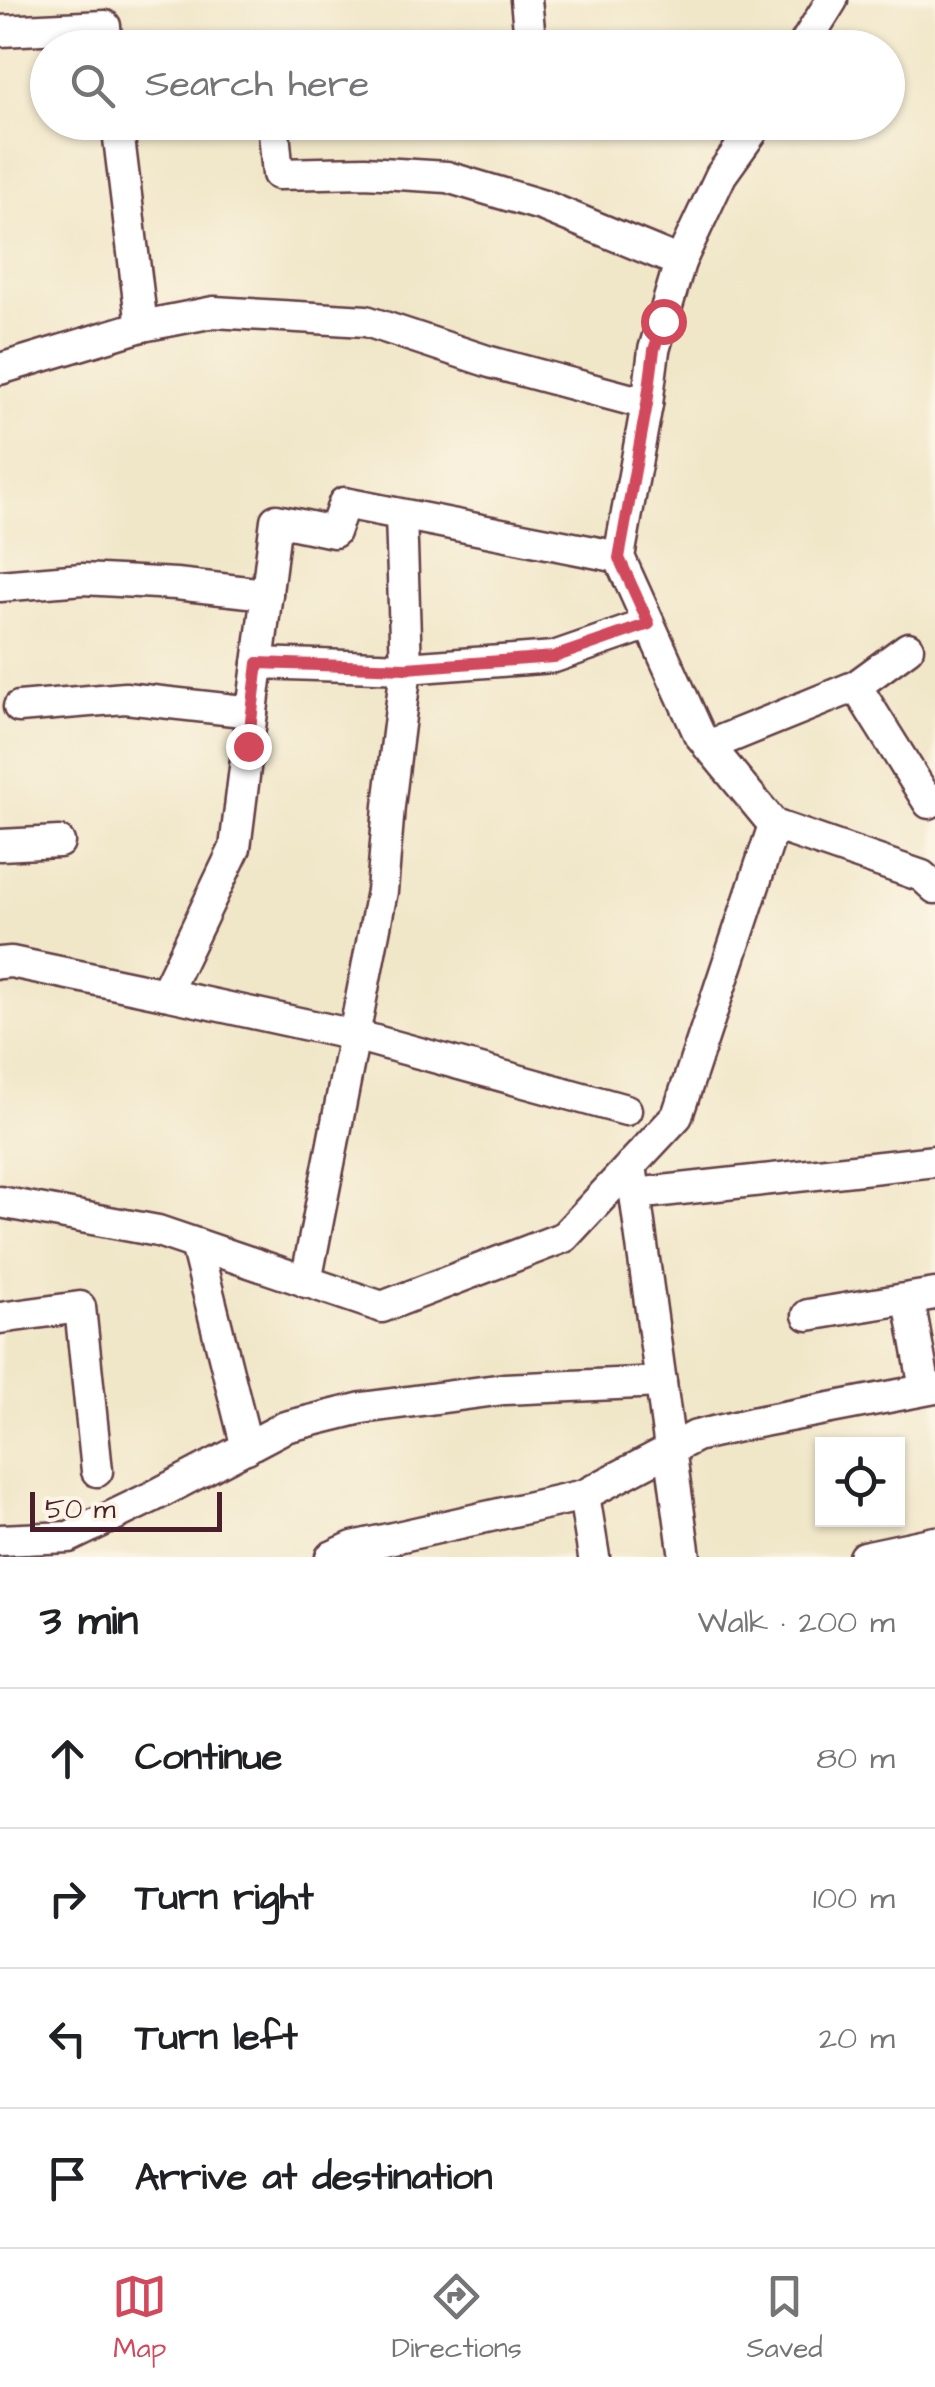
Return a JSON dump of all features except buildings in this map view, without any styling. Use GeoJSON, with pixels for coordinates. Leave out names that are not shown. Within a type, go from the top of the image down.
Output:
{"type":"FeatureCollection","features":[{"type":"Feature","properties":{"kind":"street"},"geometry":{"type":"LineString","coordinates":[[526,0],[530,30]]}},
{"type":"Feature","properties":{"kind":"street"},"geometry":{"type":"LineString","coordinates":[[813,30],[832,0]]}},
{"type":"Feature","properties":{"kind":"street"},"geometry":{"type":"LineString","coordinates":[[0,31],[105,26],[105,30]]}},
{"type":"Feature","properties":{"kind":"street"},"geometry":{"type":"LineString","coordinates":[[119,140],[142,326]]}},
{"type":"Feature","properties":{"kind":"street"},"geometry":{"type":"LineString","coordinates":[[275,140],[278,174],[365,172],[447,177],[544,206],[680,262]]}},
{"type":"Feature","properties":{"kind":"street"},"geometry":{"type":"LineString","coordinates":[[746,140],[721,175],[680,262],[654,350],[619,558],[698,734],[774,825],[922,876],[935,888]]}},
{"type":"Feature","properties":{"kind":"street"},"geometry":{"type":"LineString","coordinates":[[0,370],[142,326],[214,312],[366,321],[490,362],[647,404]]}},
{"type":"Feature","properties":{"kind":"street"},"geometry":{"type":"LineString","coordinates":[[165,994],[235,848],[276,520],[334,532],[344,503],[619,558]]}},
{"type":"Feature","properties":{"kind":"street"},"geometry":{"type":"LineString","coordinates":[[306,1282],[382,891],[406,668],[401,514]]}},
{"type":"Feature","properties":{"kind":"street"},"geometry":{"type":"LineString","coordinates":[[0,586],[82,579],[267,594]]}},
{"type":"Feature","properties":{"kind":"street"},"geometry":{"type":"LineString","coordinates":[[258,663],[406,668],[554,657],[649,624]]}},
{"type":"Feature","properties":{"kind":"street"},"geometry":{"type":"LineString","coordinates":[[708,746],[856,686],[908,648]]}},
{"type":"Feature","properties":{"kind":"street"},"geometry":{"type":"LineString","coordinates":[[856,686],[930,804],[935,799]]}},
{"type":"Feature","properties":{"kind":"street"},"geometry":{"type":"LineString","coordinates":[[19,707],[125,698],[252,712]]}},
{"type":"Feature","properties":{"kind":"street"},"geometry":{"type":"LineString","coordinates":[[0,1202],[158,1230],[382,1308],[564,1237],[633,1179],[677,1116],[774,825]]}},
{"type":"Feature","properties":{"kind":"street"},"geometry":{"type":"LineString","coordinates":[[0,845],[58,842]]}},
{"type":"Feature","properties":{"kind":"street"},"geometry":{"type":"LineString","coordinates":[[0,963],[12,962],[354,1035],[626,1110]]}},
{"type":"Feature","properties":{"kind":"street"},"geometry":{"type":"LineString","coordinates":[[633,1179],[935,1161]]}},
{"type":"Feature","properties":{"kind":"street"},"geometry":{"type":"LineString","coordinates":[[633,1179],[685,1557]]}},
{"type":"Feature","properties":{"kind":"street"},"geometry":{"type":"LineString","coordinates":[[196,1244],[247,1448]]}},
{"type":"Feature","properties":{"kind":"street"},"geometry":{"type":"LineString","coordinates":[[332,1557],[354,1548],[584,1495],[696,1436],[930,1389],[922,1297],[808,1315]]}},
{"type":"Feature","properties":{"kind":"street"},"geometry":{"type":"LineString","coordinates":[[0,1318],[80,1307],[97,1471]]}},
{"type":"Feature","properties":{"kind":"street"},"geometry":{"type":"LineString","coordinates":[[0,1540],[69,1537],[285,1428],[362,1408],[504,1389],[661,1382]]}},
{"type":"Feature","properties":{"kind":"street"},"geometry":{"type":"LineString","coordinates":[[584,1495],[594,1557]]}},
{"type":"Feature","properties":{"kind":"street"},"geometry":{"type":"LineString","coordinates":[[864,1557],[935,1542]]}},
{"type":"Feature","properties":{"kind":"route"},"geometry":{"type":"LineString","coordinates":[[248,746],[258,663],[406,668],[554,657],[649,624],[619,558],[654,350],[663,321]]}}]}
